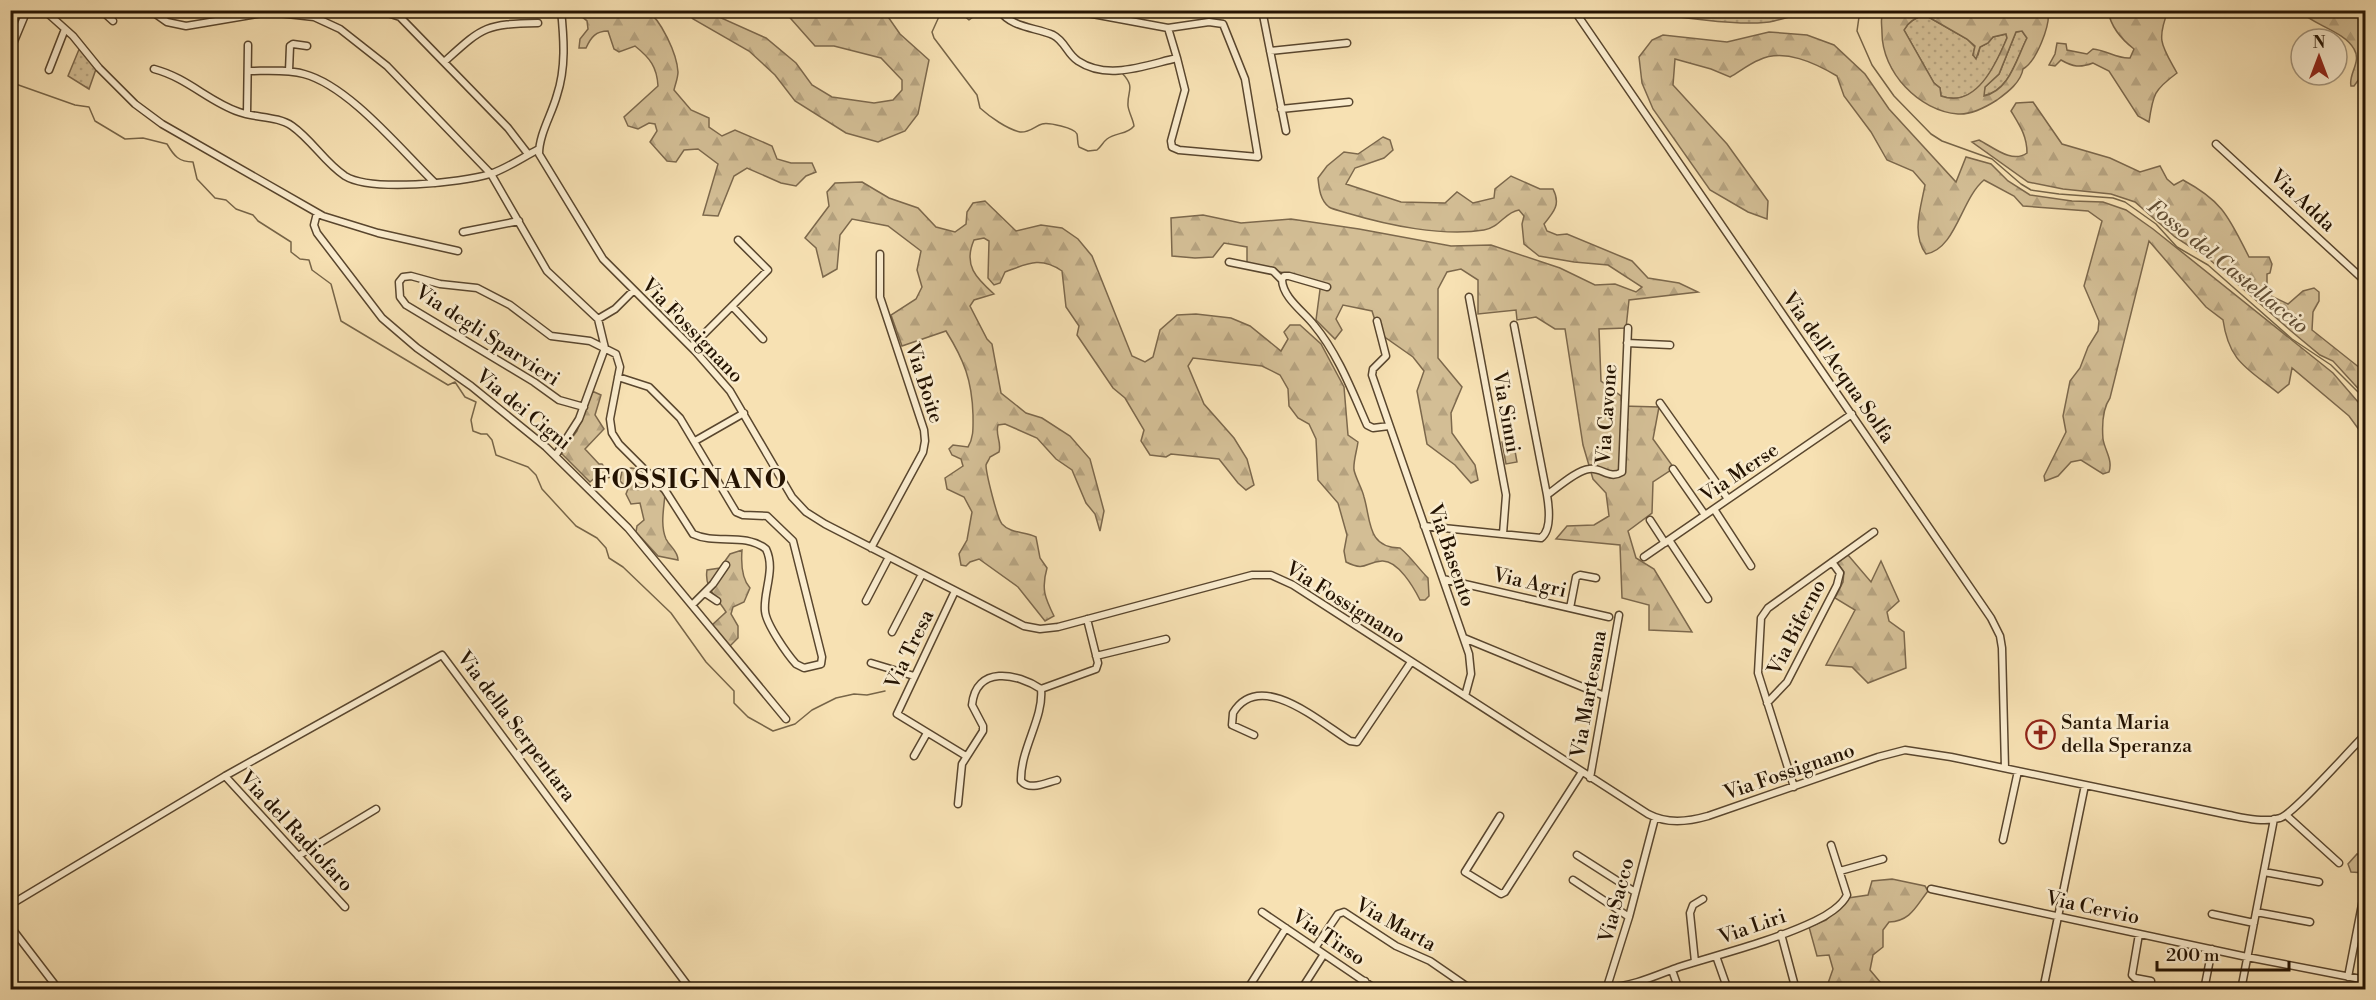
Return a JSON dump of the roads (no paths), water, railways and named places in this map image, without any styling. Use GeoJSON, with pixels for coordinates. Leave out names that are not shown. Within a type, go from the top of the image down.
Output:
{"type":"FeatureCollection","features":[{"type":"Feature","properties":{"kind":"street"},"geometry":{"type":"LineString","coordinates":[[10,51],[27,10]]}},
{"type":"Feature","properties":{"kind":"street"},"geometry":{"type":"LineString","coordinates":[[44,10],[65,29],[101,71],[151,117],[317,213],[374,232],[458,251]]}},
{"type":"Feature","properties":{"kind":"street"},"geometry":{"type":"LineString","coordinates":[[101,10],[113,21]]}},
{"type":"Feature","properties":{"kind":"street"},"geometry":{"type":"LineString","coordinates":[[150,10],[169,22],[186,26],[262,12],[308,16],[325,20],[383,62],[491,174],[551,276],[598,320],[604,348],[584,407],[574,429],[556,455]]}},
{"type":"Feature","properties":{"kind":"street"},"geometry":{"type":"LineString","coordinates":[[378,10],[399,14],[508,129],[528,154]]}},
{"type":"Feature","properties":{"kind":"street"},"geometry":{"type":"LineString","coordinates":[[399,14],[407,10]]}},
{"type":"Feature","properties":{"kind":"street"},"geometry":{"type":"LineString","coordinates":[[154,69],[177,76],[229,108],[291,125],[336,169],[352,180],[381,184],[435,183],[491,174],[539,149],[562,75],[561,10]]}},
{"type":"Feature","properties":{"kind":"street"},"geometry":{"type":"LineString","coordinates":[[999,10],[1014,24],[1057,37],[1076,60],[1099,70],[1117,71],[1178,58]]}},
{"type":"Feature","properties":{"kind":"street"},"geometry":{"type":"LineString","coordinates":[[1071,10],[1168,28],[1214,22],[1225,27],[1246,82],[1258,157],[1179,150],[1172,147],[1171,141],[1185,90],[1168,28]]}},
{"type":"Feature","properties":{"kind":"street"},"geometry":{"type":"LineString","coordinates":[[1262,10],[1286,131]]}},
{"type":"Feature","properties":{"kind":"street","name":"Via dell'Acqua Solfa"},"geometry":{"type":"LineString","coordinates":[[1574,10],[1988,613],[1998,633],[2002,654],[2005,768]]}},
{"type":"Feature","properties":{"kind":"street"},"geometry":{"type":"LineString","coordinates":[[444,62],[472,36],[486,28],[505,24],[538,23]]}},
{"type":"Feature","properties":{"kind":"street"},"geometry":{"type":"LineString","coordinates":[[49,70],[65,29]]}},
{"type":"Feature","properties":{"kind":"street"},"geometry":{"type":"LineString","coordinates":[[1270,51],[1347,43]]}},
{"type":"Feature","properties":{"kind":"street"},"geometry":{"type":"LineString","coordinates":[[289,71],[290,46],[293,44],[307,46]]}},
{"type":"Feature","properties":{"kind":"street"},"geometry":{"type":"LineString","coordinates":[[247,114],[248,45]]}},
{"type":"Feature","properties":{"kind":"street"},"geometry":{"type":"LineString","coordinates":[[248,71],[289,71],[313,76],[341,92],[435,183]]}},
{"type":"Feature","properties":{"kind":"street"},"geometry":{"type":"LineString","coordinates":[[1281,109],[1349,102]]}},
{"type":"Feature","properties":{"kind":"street","name":"Via Adda"},"geometry":{"type":"LineString","coordinates":[[2216,144],[2366,282]]}},
{"type":"Feature","properties":{"kind":"street","name":"Via Fossignano"},"geometry":{"type":"LineString","coordinates":[[539,149],[541,159],[592,244],[608,266],[691,347],[726,386],[798,505],[819,521],[1016,622],[1033,628],[1054,627],[1087,619],[1252,574],[1277,576],[1590,778],[1655,818],[1674,821],[1693,820],[1903,751],[1933,753],[2232,816],[2274,819],[2286,815],[2366,734]]}},
{"type":"Feature","properties":{"kind":"street","name":"Via dei Cigni"},"geometry":{"type":"LineString","coordinates":[[317,213],[314,224],[316,232],[382,318],[412,345],[471,386],[556,455],[628,528],[786,719]]}},
{"type":"Feature","properties":{"kind":"street"},"geometry":{"type":"LineString","coordinates":[[463,232],[519,221]]}},
{"type":"Feature","properties":{"kind":"street"},"geometry":{"type":"LineString","coordinates":[[691,347],[768,270],[738,240]]}},
{"type":"Feature","properties":{"kind":"street","name":"Via Boite"},"geometry":{"type":"LineString","coordinates":[[871,548],[922,452],[925,441],[924,430],[880,297],[880,254]]}},
{"type":"Feature","properties":{"kind":"street"},"geometry":{"type":"LineString","coordinates":[[1228,262],[1275,272],[1282,280],[1287,294],[1315,326],[1333,352],[1367,425],[1373,428],[1389,426]]}},
{"type":"Feature","properties":{"kind":"street","name":"Via degli Sparvieri"},"geometry":{"type":"LineString","coordinates":[[584,407],[559,400],[406,304],[400,297],[399,283],[403,277],[410,276],[442,284],[477,288],[507,303],[551,336],[560,339],[587,340],[604,348]]}},
{"type":"Feature","properties":{"kind":"street"},"geometry":{"type":"LineString","coordinates":[[1282,280],[1289,276],[1327,287]]}},
{"type":"Feature","properties":{"kind":"street"},"geometry":{"type":"LineString","coordinates":[[598,320],[618,306],[633,291]]}},
{"type":"Feature","properties":{"kind":"street","name":"Via Sinni"},"geometry":{"type":"LineString","coordinates":[[1469,297],[1506,495],[1503,534]]}},
{"type":"Feature","properties":{"kind":"street"},"geometry":{"type":"LineString","coordinates":[[732,306],[763,339]]}},
{"type":"Feature","properties":{"kind":"street","name":"Via Basento"},"geometry":{"type":"LineString","coordinates":[[1377,321],[1386,354],[1384,360],[1373,369],[1372,375],[1464,638],[1471,666],[1465,696]]}},
{"type":"Feature","properties":{"kind":"street","name":"Via Sinni"},"geometry":{"type":"LineString","coordinates":[[1514,325],[1547,495]]}},
{"type":"Feature","properties":{"kind":"street","name":"Via Cavone"},"geometry":{"type":"LineString","coordinates":[[1547,495],[1586,469],[1594,469],[1611,475],[1622,471],[1628,328]]}},
{"type":"Feature","properties":{"kind":"street"},"geometry":{"type":"LineString","coordinates":[[1627,343],[1670,345]]}},
{"type":"Feature","properties":{"kind":"street"},"geometry":{"type":"LineString","coordinates":[[604,348],[614,352],[619,358],[620,367],[618,377],[610,419],[610,429],[616,441],[665,490],[693,534],[709,538],[752,541],[766,549],[769,575],[766,617],[796,664],[804,668],[820,665],[822,659],[793,541],[767,516],[743,515],[736,511],[680,418],[649,387],[618,377]]}},
{"type":"Feature","properties":{"kind":"street"},"geometry":{"type":"LineString","coordinates":[[1660,403],[1728,499]]}},
{"type":"Feature","properties":{"kind":"street"},"geometry":{"type":"LineString","coordinates":[[695,441],[744,413]]}},
{"type":"Feature","properties":{"kind":"street","name":"Via Merse"},"geometry":{"type":"LineString","coordinates":[[1644,557],[1852,414]]}},
{"type":"Feature","properties":{"kind":"street"},"geometry":{"type":"LineString","coordinates":[[1673,470],[1705,515]]}},
{"type":"Feature","properties":{"kind":"street"},"geometry":{"type":"LineString","coordinates":[[1424,526],[1538,538],[1545,536],[1548,512],[1547,495]]}},
{"type":"Feature","properties":{"kind":"street"},"geometry":{"type":"LineString","coordinates":[[1714,509],[1751,566]]}},
{"type":"Feature","properties":{"kind":"street"},"geometry":{"type":"LineString","coordinates":[[1650,520],[1708,599]]}},
{"type":"Feature","properties":{"kind":"street","name":"Via Biferno"},"geometry":{"type":"LineString","coordinates":[[1794,787],[1757,668],[1762,614],[1874,532]]}},
{"type":"Feature","properties":{"kind":"street"},"geometry":{"type":"LineString","coordinates":[[866,601],[889,557]]}},
{"type":"Feature","properties":{"kind":"street","name":"Via Biferno"},"geometry":{"type":"LineString","coordinates":[[1767,703],[1787,682],[1838,582],[1839,572],[1832,562]]}},
{"type":"Feature","properties":{"kind":"street"},"geometry":{"type":"LineString","coordinates":[[693,604],[705,593],[726,565]]}},
{"type":"Feature","properties":{"kind":"street"},"geometry":{"type":"LineString","coordinates":[[892,632],[922,574]]}},
{"type":"Feature","properties":{"kind":"street"},"geometry":{"type":"LineString","coordinates":[[1570,608],[1577,576],[1596,578]]}},
{"type":"Feature","properties":{"kind":"street","name":"Via Agri"},"geometry":{"type":"LineString","coordinates":[[1443,579],[1610,617]]}},
{"type":"Feature","properties":{"kind":"street","name":"Via Tresa"},"geometry":{"type":"LineString","coordinates":[[955,591],[897,714],[966,756]]}},
{"type":"Feature","properties":{"kind":"street"},"geometry":{"type":"LineString","coordinates":[[705,593],[717,601]]}},
{"type":"Feature","properties":{"kind":"street","name":"Via Martesana"},"geometry":{"type":"LineString","coordinates":[[1590,778],[1619,615]]}},
{"type":"Feature","properties":{"kind":"street"},"geometry":{"type":"LineString","coordinates":[[1041,689],[1096,669],[1098,664],[1087,619]]}},
{"type":"Feature","properties":{"kind":"street"},"geometry":{"type":"LineString","coordinates":[[1464,638],[1602,695]]}},
{"type":"Feature","properties":{"kind":"street"},"geometry":{"type":"LineString","coordinates":[[1096,656],[1166,639]]}},
{"type":"Feature","properties":{"kind":"street","name":"Via della Serpentara"},"geometry":{"type":"LineString","coordinates":[[225,776],[439,655],[444,655],[691,990]]}},
{"type":"Feature","properties":{"kind":"street"},"geometry":{"type":"LineString","coordinates":[[1254,735],[1232,725],[1231,716],[1244,701],[1258,696],[1271,695],[1284,699],[1350,741],[1357,742],[1411,662]]}},
{"type":"Feature","properties":{"kind":"street"},"geometry":{"type":"LineString","coordinates":[[871,663],[914,676]]}},
{"type":"Feature","properties":{"kind":"street"},"geometry":{"type":"LineString","coordinates":[[958,804],[961,770],[966,756],[983,731],[972,705],[975,694],[983,682],[996,676],[1014,677],[1027,680],[1041,689]]}},
{"type":"Feature","properties":{"kind":"street"},"geometry":{"type":"LineString","coordinates":[[1041,689],[1041,705],[1028,740],[1020,779],[1023,784],[1030,786],[1057,780]]}},
{"type":"Feature","properties":{"kind":"street"},"geometry":{"type":"LineString","coordinates":[[914,756],[927,733]]}},
{"type":"Feature","properties":{"kind":"street"},"geometry":{"type":"LineString","coordinates":[[2003,840],[2018,771]]}},
{"type":"Feature","properties":{"kind":"street"},"geometry":{"type":"LineString","coordinates":[[1500,816],[1465,872],[1501,894],[1505,892],[1582,772]]}},
{"type":"Feature","properties":{"kind":"street"},"geometry":{"type":"LineString","coordinates":[[10,905],[225,776]]}},
{"type":"Feature","properties":{"kind":"street","name":"Via del Radiofaro"},"geometry":{"type":"LineString","coordinates":[[225,776],[345,907]]}},
{"type":"Feature","properties":{"kind":"street"},"geometry":{"type":"LineString","coordinates":[[2043,990],[2085,785]]}},
{"type":"Feature","properties":{"kind":"street"},"geometry":{"type":"LineString","coordinates":[[298,856],[376,809]]}},
{"type":"Feature","properties":{"kind":"street"},"geometry":{"type":"LineString","coordinates":[[2286,815],[2339,863]]}},
{"type":"Feature","properties":{"kind":"street","name":"Via Sacco"},"geometry":{"type":"LineString","coordinates":[[1607,988],[1629,917],[1655,818]]}},
{"type":"Feature","properties":{"kind":"street"},"geometry":{"type":"LineString","coordinates":[[2241,990],[2274,819]]}},
{"type":"Feature","properties":{"kind":"street","name":"Via Liri"},"geometry":{"type":"LineString","coordinates":[[1607,988],[1630,987],[1819,919],[1845,899],[1847,892],[1831,845]]}},
{"type":"Feature","properties":{"kind":"street"},"geometry":{"type":"LineString","coordinates":[[1577,855],[1635,892]]}},
{"type":"Feature","properties":{"kind":"street"},"geometry":{"type":"LineString","coordinates":[[1840,872],[1883,859]]}},
{"type":"Feature","properties":{"kind":"street"},"geometry":{"type":"LineString","coordinates":[[2264,872],[2319,882]]}},
{"type":"Feature","properties":{"kind":"street"},"geometry":{"type":"LineString","coordinates":[[1573,880],[1629,917]]}},
{"type":"Feature","properties":{"kind":"street","name":"Via Cervio"},"geometry":{"type":"LineString","coordinates":[[1931,888],[2247,957],[2366,980]]}},
{"type":"Feature","properties":{"kind":"street"},"geometry":{"type":"LineString","coordinates":[[2348,976],[2364,908],[2364,894]]}},
{"type":"Feature","properties":{"kind":"street"},"geometry":{"type":"LineString","coordinates":[[1695,962],[1690,913],[1693,905],[1703,899]]}},
{"type":"Feature","properties":{"kind":"street","name":"Via Tirso"},"geometry":{"type":"LineString","coordinates":[[1262,912],[1377,990]]}},
{"type":"Feature","properties":{"kind":"street","name":"Via Marta"},"geometry":{"type":"LineString","coordinates":[[1315,948],[1338,914],[1344,912],[1396,946],[1430,961],[1472,990]]}},
{"type":"Feature","properties":{"kind":"street"},"geometry":{"type":"LineString","coordinates":[[2256,912],[2310,922]]}},
{"type":"Feature","properties":{"kind":"street"},"geometry":{"type":"LineString","coordinates":[[2212,914],[2254,923]]}},
{"type":"Feature","properties":{"kind":"street"},"geometry":{"type":"LineString","coordinates":[[10,926],[59,990]]}},
{"type":"Feature","properties":{"kind":"street"},"geometry":{"type":"LineString","coordinates":[[1247,990],[1286,928]]}},
{"type":"Feature","properties":{"kind":"street"},"geometry":{"type":"LineString","coordinates":[[2139,933],[2132,975],[2135,978],[2151,981]]}},
{"type":"Feature","properties":{"kind":"street"},"geometry":{"type":"LineString","coordinates":[[1780,934],[1796,990]]}},
{"type":"Feature","properties":{"kind":"street"},"geometry":{"type":"LineString","coordinates":[[2204,990],[2212,949]]}},
{"type":"Feature","properties":{"kind":"street"},"geometry":{"type":"LineString","coordinates":[[1301,990],[1324,954]]}},
{"type":"Feature","properties":{"kind":"street"},"geometry":{"type":"LineString","coordinates":[[1716,956],[1728,990]]}},
{"type":"Feature","properties":{"kind":"street"},"geometry":{"type":"LineString","coordinates":[[1672,970],[1679,990]]}},
{"type":"Feature","properties":{"kind":"street"},"geometry":{"type":"LineString","coordinates":[[1359,990],[1365,981]]}},
{"type":"Feature","properties":{"kind":"waterway"},"geometry":{"type":"LineString","coordinates":[[942,10],[932,32],[934,38],[977,95],[980,108],[999,122],[1020,132],[1045,124],[1061,126],[1077,134],[1079,147],[1088,151],[1097,150],[1107,139],[1128,131],[1134,126],[1128,106],[1130,86],[1122,73]]}},
{"type":"Feature","properties":{"kind":"waterway"},"geometry":{"type":"LineString","coordinates":[[957,10],[969,20],[980,12]]}},
{"type":"Feature","properties":{"kind":"waterway","name":"Fosso del Castellaccio"},"geometry":{"type":"LineString","coordinates":[[1860,10],[1857,31],[1872,65],[1894,96],[1931,134],[1942,141],[1992,159],[2031,190],[2113,198],[2125,202],[2156,224],[2177,247],[2208,265],[2292,339],[2331,365],[2366,400]]}},
{"type":"Feature","properties":{"kind":"waterway"},"geometry":{"type":"LineString","coordinates":[[10,82],[75,105],[89,107],[95,121],[125,139],[143,138],[167,144],[177,158],[193,162],[197,179],[215,198],[226,200],[236,209],[253,215],[258,221],[291,242],[291,252],[300,259],[309,260],[312,270],[331,284],[341,321],[448,385],[455,382],[465,397],[476,402],[471,420],[473,431],[487,434],[492,440],[496,455],[528,467],[536,475],[542,489],[576,526],[597,538],[606,548],[609,558],[623,567],[671,613],[706,662],[734,691],[734,703],[748,717],[773,731],[795,724],[812,710],[836,698],[885,691]]}},
{"type":"Feature","properties":{"kind":"place","name":"Santa Maria della Speranza"},"geometry":{"type":"Point","coordinates":[2040,734]}},
{"type":"Feature","properties":{"kind":"district","name":"FOSSIGNANO"},"geometry":{"type":"Point","coordinates":[690,479]}}]}
